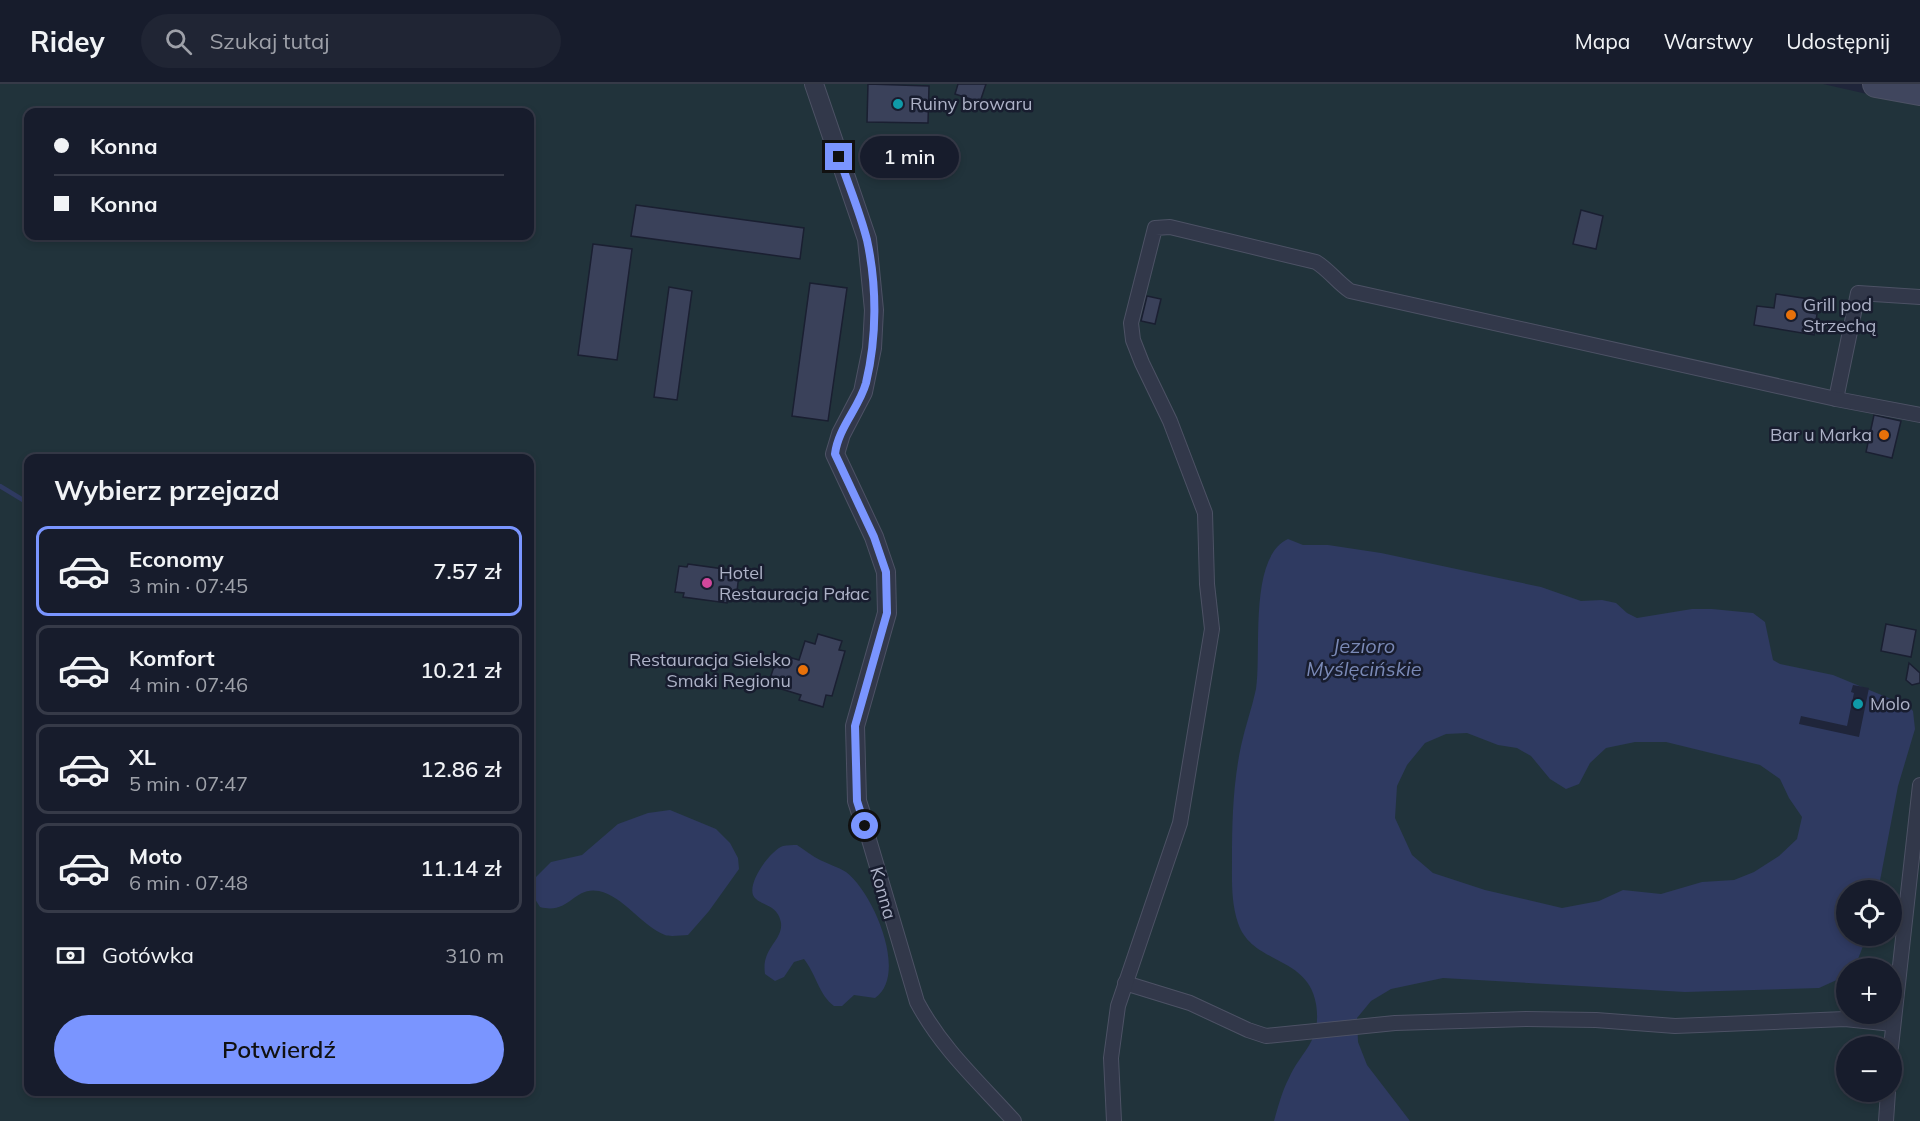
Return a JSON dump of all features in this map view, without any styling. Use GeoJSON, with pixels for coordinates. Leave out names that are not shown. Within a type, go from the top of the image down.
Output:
{"type":"FeatureCollection","features":[{"type":"Feature","properties":{"kind":"main road"},"geometry":{"type":"LineString","coordinates":[[1876,84],[1920,92]]}},
{"type":"Feature","properties":{"kind":"street","name":"Konna"},"geometry":{"type":"LineString","coordinates":[[814,84],[867,239],[874,310],[872,348],[863,392],[841,434],[835,454],[874,537],[886,572],[887,613],[855,726],[857,801],[917,1002],[929,1026],[953,1057],[1014,1121]]}},
{"type":"Feature","properties":{"kind":"street"},"geometry":{"type":"LineString","coordinates":[[1114,1121],[1111,1058],[1116,1019],[1125,983],[1180,823],[1212,629],[1207,584],[1205,513],[1170,421],[1133,340],[1131,323],[1155,228],[1170,227],[1316,262],[1327,269],[1336,281],[1350,291],[1836,399],[1920,415]]}},
{"type":"Feature","properties":{"kind":"street"},"geometry":{"type":"LineString","coordinates":[[1836,399],[1858,293],[1920,297]]}},
{"type":"Feature","properties":{"kind":"street"},"geometry":{"type":"LineString","coordinates":[[1900,958],[1920,784]]}},
{"type":"Feature","properties":{"kind":"street"},"geometry":{"type":"LineString","coordinates":[[1125,983],[1190,1003],[1266,1036],[1366,1026],[1526,1019],[1596,1020],[1675,1026],[1836,1019]]}},
{"type":"Feature","properties":{"kind":"street"},"geometry":{"type":"LineString","coordinates":[[1892,1036],[1893,1024]]}},
{"type":"Feature","properties":{"kind":"street"},"geometry":{"type":"LineString","coordinates":[[1886,1121],[1887,1102]]}},
{"type":"Feature","properties":{"kind":"shaded area"},"geometry":{"type":"Polygon","coordinates":[[[0,84],[1823,84],[1920,106],[1920,1121],[0,1121],[0,84]]]}},
{"type":"Feature","properties":{"kind":"water","name":"Jezioro Myślęcińskie"},"geometry":{"type":"Polygon","coordinates":[[[1288,539],[1303,545],[1328,545],[1381,553],[1541,587],[1581,601],[1602,600],[1616,603],[1637,618],[1692,609],[1753,613],[1765,622],[1773,660],[1780,664],[1833,675],[1908,706],[1913,711],[1915,729],[1898,786],[1880,880],[1836,880],[1836,946],[1863,946],[1858,958],[1836,958],[1836,980],[1819,988],[1685,992],[1443,978],[1391,989],[1371,1001],[1357,1018],[1358,1042],[1367,1065],[1410,1121],[1274,1121],[1280,1099],[1294,1068],[1314,1036],[1317,1017],[1311,988],[1302,977],[1245,937],[1238,923],[1233,899],[1232,831],[1236,774],[1256,689],[1259,607],[1267,565],[1275,549],[1288,539]],[[1467,733],[1446,734],[1425,743],[1407,765],[1397,786],[1395,818],[1412,855],[1433,873],[1485,890],[1562,908],[1599,901],[1623,890],[1661,894],[1702,882],[1734,880],[1754,872],[1779,856],[1797,839],[1802,817],[1780,779],[1760,765],[1666,742],[1635,742],[1606,748],[1590,763],[1579,784],[1566,789],[1550,779],[1531,756],[1517,748],[1498,745],[1467,733]]]}},
{"type":"Feature","properties":{"kind":"water"},"geometry":{"type":"Polygon","coordinates":[[[670,810],[716,829],[730,843],[738,858],[739,869],[709,911],[688,935],[665,935],[648,925],[616,899],[599,891],[583,893],[558,907],[540,907],[534,898],[534,879],[551,862],[582,855],[618,824],[648,813],[670,810]]]}},
{"type":"Feature","properties":{"kind":"water"},"geometry":{"type":"Polygon","coordinates":[[[797,845],[846,872],[867,897],[876,915],[888,953],[889,971],[885,987],[875,998],[854,995],[842,1006],[834,1006],[821,990],[804,959],[794,962],[784,977],[775,981],[765,974],[766,958],[779,935],[781,923],[772,908],[756,899],[752,889],[757,874],[773,853],[783,846],[797,845]]]}},
{"type":"Feature","properties":{"kind":"pier","name":"Molo"},"geometry":{"type":"Polygon","coordinates":[[[1853,685],[1869,688],[1859,737],[1799,724],[1801,716],[1847,726],[1854,693],[1851,692],[1853,685]]]}},
{"type":"Feature","properties":{"kind":"building","name":"Ruiny browaru"},"geometry":{"type":"Polygon","coordinates":[[[868,84],[929,86],[928,123],[867,122],[868,84]]]}},
{"type":"Feature","properties":{"kind":"building","name":"Ruiny browaru"},"geometry":{"type":"Polygon","coordinates":[[[958,84],[986,84],[980,102],[955,94],[958,84]]]}},
{"type":"Feature","properties":{"kind":"building"},"geometry":{"type":"Polygon","coordinates":[[[636,205],[804,228],[800,259],[631,236],[636,205]]]}},
{"type":"Feature","properties":{"kind":"building"},"geometry":{"type":"Polygon","coordinates":[[[1581,210],[1603,216],[1596,249],[1573,244],[1581,210]]]}},
{"type":"Feature","properties":{"kind":"building"},"geometry":{"type":"Polygon","coordinates":[[[593,244],[632,249],[617,360],[578,355],[593,244]]]}},
{"type":"Feature","properties":{"kind":"building"},"geometry":{"type":"Polygon","coordinates":[[[810,283],[847,288],[828,421],[792,416],[810,283]]]}},
{"type":"Feature","properties":{"kind":"building"},"geometry":{"type":"Polygon","coordinates":[[[669,287],[692,291],[677,400],[654,397],[669,287]]]}},
{"type":"Feature","properties":{"kind":"building"},"geometry":{"type":"Polygon","coordinates":[[[1776,294],[1809,299],[1807,312],[1817,314],[1814,335],[1754,325],[1757,306],[1774,308],[1776,294]]]}},
{"type":"Feature","properties":{"kind":"building"},"geometry":{"type":"Polygon","coordinates":[[[1147,296],[1161,299],[1155,324],[1141,321],[1147,296]]]}},
{"type":"Feature","properties":{"kind":"building","name":"Bar u Marka"},"geometry":{"type":"Polygon","coordinates":[[[1874,415],[1901,421],[1892,458],[1866,452],[1874,415]]]}},
{"type":"Feature","properties":{"kind":"building","name":"Hotel Restauracja Pałac"},"geometry":{"type":"Polygon","coordinates":[[[688,564],[731,570],[731,573],[739,574],[736,600],[727,599],[727,603],[683,597],[684,593],[675,592],[679,566],[687,567],[688,564]]]}},
{"type":"Feature","properties":{"kind":"building"},"geometry":{"type":"Polygon","coordinates":[[[1886,624],[1916,630],[1911,657],[1881,651],[1886,624]]]}},
{"type":"Feature","properties":{"kind":"building","name":"Restauracja Sielsko Smaki Regionu"},"geometry":{"type":"Polygon","coordinates":[[[818,634],[842,641],[839,650],[845,651],[832,696],[826,695],[823,707],[799,700],[801,695],[768,685],[778,654],[799,660],[805,641],[815,644],[818,634]]]}},
{"type":"Feature","properties":{"kind":"building"},"geometry":{"type":"Polygon","coordinates":[[[1909,663],[1920,673],[1920,683],[1912,685],[1906,680],[1909,663]]]}},
{"type":"Feature","properties":{"kind":"waterway"},"geometry":{"type":"LineString","coordinates":[[0,486],[24,501]]}},
{"type":"Feature","properties":{"kind":"place","name":"Ruiny browaru"},"geometry":{"type":"Point","coordinates":[898,104]}},
{"type":"Feature","properties":{"kind":"place","name":"Grill pod Strzechą"},"geometry":{"type":"Point","coordinates":[1791,315]}},
{"type":"Feature","properties":{"kind":"place","name":"Bar u Marka"},"geometry":{"type":"Point","coordinates":[1884,435]}},
{"type":"Feature","properties":{"kind":"place","name":"Hotel Restauracja Pałac"},"geometry":{"type":"Point","coordinates":[707,583]}},
{"type":"Feature","properties":{"kind":"place","name":"Restauracja Sielsko Smaki Regionu"},"geometry":{"type":"Point","coordinates":[803,670]}},
{"type":"Feature","properties":{"kind":"place","name":"Molo"},"geometry":{"type":"Point","coordinates":[1858,704]}},
{"type":"Feature","properties":{"kind":"route"},"geometry":{"type":"LineString","coordinates":[[839,157],[867,239],[874,310],[870,368],[863,392],[836,444],[835,454],[874,537],[886,572],[887,613],[855,726],[857,801],[865,826]]}}]}
